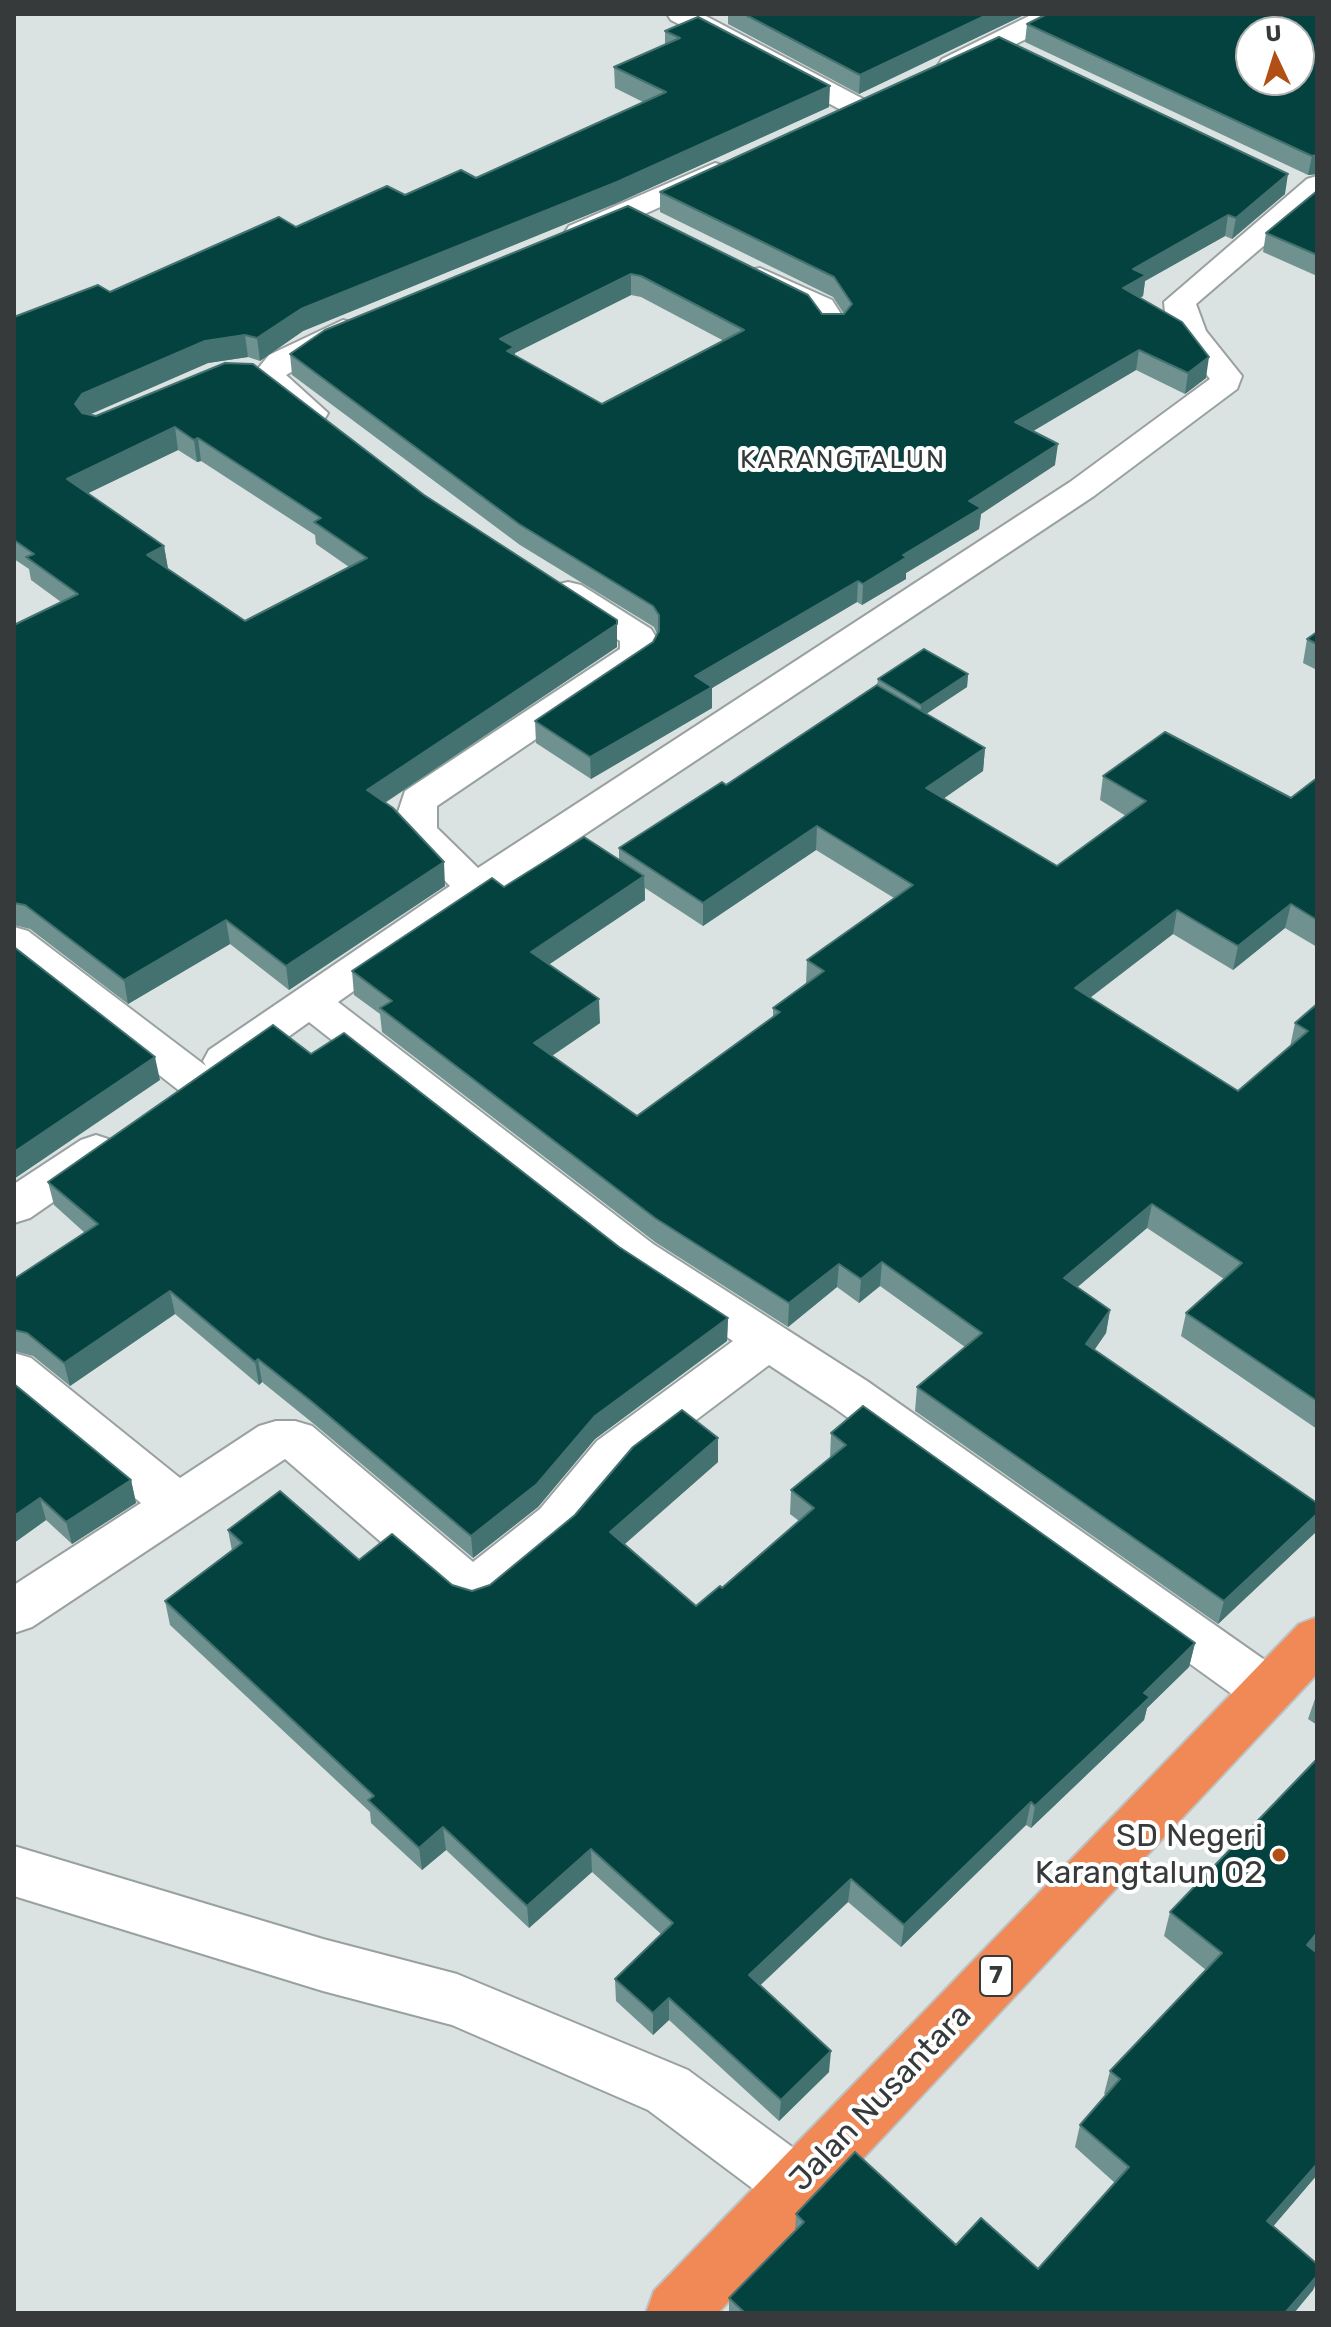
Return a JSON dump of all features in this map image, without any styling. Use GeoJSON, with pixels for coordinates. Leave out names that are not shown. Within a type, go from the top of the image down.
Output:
{"type":"FeatureCollection","features":[{"type":"Feature","properties":{"kind":"highway","name":"Jalan Nusantara"},"geometry":{"type":"LineString","coordinates":[[676,2313],[1317,1639]]}},
{"type":"Feature","properties":{"kind":"street"},"geometry":{"type":"LineString","coordinates":[[681,14],[869,102],[828,120]]}},
{"type":"Feature","properties":{"kind":"street"},"geometry":{"type":"LineString","coordinates":[[932,74],[1011,49],[1054,14]]}},
{"type":"Feature","properties":{"kind":"street"},"geometry":{"type":"LineString","coordinates":[[557,242],[642,219],[743,160]]}},
{"type":"Feature","properties":{"kind":"street"},"geometry":{"type":"LineString","coordinates":[[159,1106],[475,888],[1082,489],[1226,382],[1224,371],[1192,334],[1181,313],[1180,302],[1314,189],[1281,177]]}},
{"type":"Feature","properties":{"kind":"street"},"geometry":{"type":"LineString","coordinates":[[739,267],[821,307],[832,325]]}},
{"type":"Feature","properties":{"kind":"street"},"geometry":{"type":"LineString","coordinates":[[268,376],[280,362],[315,341],[372,318]]}},
{"type":"Feature","properties":{"kind":"street"},"geometry":{"type":"LineString","coordinates":[[233,370],[268,376],[340,434]]}},
{"type":"Feature","properties":{"kind":"street"},"geometry":{"type":"LineString","coordinates":[[475,888],[418,832],[416,815],[419,800],[638,653],[639,648],[638,637],[532,571]]}},
{"type":"Feature","properties":{"kind":"street"},"geometry":{"type":"LineString","coordinates":[[14,941],[196,1081]]}},
{"type":"Feature","properties":{"kind":"street"},"geometry":{"type":"LineString","coordinates":[[309,1001],[637,1256],[1073,1550],[1268,1691]]}},
{"type":"Feature","properties":{"kind":"street"},"geometry":{"type":"LineString","coordinates":[[14,1206],[123,1132]]}},
{"type":"Feature","properties":{"kind":"street"},"geometry":{"type":"LineString","coordinates":[[14,1612],[276,1440],[295,1440],[473,1591],[557,1523],[614,1455],[767,1341]]}},
{"type":"Feature","properties":{"kind":"street"},"geometry":{"type":"LineString","coordinates":[[14,1371],[177,1504]]}},
{"type":"Feature","properties":{"kind":"street"},"geometry":{"type":"LineString","coordinates":[[14,1871],[323,1965],[457,2000],[668,2090],[797,2186]]}},
{"type":"Feature","properties":{"kind":"building"},"geometry":{"type":"Polygon","coordinates":[[[744,14],[989,14],[860,75],[744,14]]]}},
{"type":"Feature","properties":{"kind":"building"},"geometry":{"type":"Polygon","coordinates":[[[1047,14],[1317,14],[1317,155],[1312,156],[1027,24],[1047,14]]]}},
{"type":"Feature","properties":{"kind":"building"},"geometry":{"type":"Polygon","coordinates":[[[698,17],[830,86],[617,182],[301,309],[257,338],[245,335],[205,341],[82,394],[75,404],[82,413],[96,416],[225,363],[253,364],[424,495],[617,620],[617,624],[367,790],[393,808],[444,862],[286,966],[226,920],[124,980],[25,905],[14,903],[14,625],[78,594],[26,557],[34,554],[14,540],[14,317],[98,285],[110,292],[279,217],[296,227],[387,186],[405,195],[461,170],[476,178],[666,92],[614,67],[680,38],[665,31],[698,17]],[[175,427],[67,479],[164,546],[147,555],[245,621],[367,558],[314,522],[321,518],[198,438],[194,440],[175,427]]]}},
{"type":"Feature","properties":{"kind":"building"},"geometry":{"type":"Polygon","coordinates":[[[999,37],[1288,174],[1236,218],[1228,215],[1133,269],[1146,275],[1123,288],[1182,322],[1209,357],[1188,373],[1139,350],[1015,422],[1058,444],[969,501],[981,508],[903,555],[907,557],[863,584],[858,581],[695,676],[712,687],[590,757],[535,721],[653,642],[659,631],[659,615],[653,606],[519,524],[290,354],[325,330],[628,206],[808,295],[822,314],[844,314],[852,304],[834,277],[660,192],[999,37]],[[631,274],[500,339],[514,347],[507,351],[602,404],[744,330],[641,276],[631,274]]]}},
{"type":"Feature","properties":{"kind":"building"},"geometry":{"type":"Polygon","coordinates":[[[1317,191],[1317,255],[1266,233],[1317,191]]]}},
{"type":"Feature","properties":{"kind":"building"},"geometry":{"type":"Polygon","coordinates":[[[1317,632],[1317,644],[1307,639],[1317,632]]]}},
{"type":"Feature","properties":{"kind":"building"},"geometry":{"type":"Polygon","coordinates":[[[924,649],[968,674],[921,705],[878,679],[924,649]]]}},
{"type":"Feature","properties":{"kind":"building"},"geometry":{"type":"Polygon","coordinates":[[[877,685],[985,748],[926,788],[1057,866],[1146,801],[1103,776],[1165,732],[1291,798],[1317,778],[1317,920],[1291,904],[1238,946],[1177,910],[1075,988],[1238,1091],[1308,1031],[1295,1023],[1317,1004],[1317,1401],[1186,1313],[1242,1263],[1152,1204],[1064,1278],[1110,1310],[1086,1344],[1317,1503],[1317,1514],[1224,1601],[917,1387],[982,1333],[882,1262],[861,1279],[839,1264],[789,1303],[655,1218],[380,1008],[392,1001],[352,971],[492,878],[504,887],[584,837],[644,876],[531,952],[599,999],[534,1043],[637,1116],[780,1012],[773,1008],[824,971],[807,960],[913,885],[817,826],[703,903],[619,848],[722,782],[726,785],[877,685]]]}},
{"type":"Feature","properties":{"kind":"building"},"geometry":{"type":"Polygon","coordinates":[[[14,947],[155,1057],[14,1152],[14,947]]]}},
{"type":"Feature","properties":{"kind":"building"},"geometry":{"type":"Polygon","coordinates":[[[273,1025],[311,1054],[344,1033],[619,1247],[728,1318],[595,1416],[537,1484],[471,1536],[311,1401],[258,1359],[255,1362],[170,1291],[64,1363],[27,1333],[14,1330],[14,1279],[98,1224],[48,1182],[273,1025]]]}},
{"type":"Feature","properties":{"kind":"building"},"geometry":{"type":"Polygon","coordinates":[[[14,1384],[131,1480],[66,1522],[40,1498],[14,1516],[14,1384]]]}},
{"type":"Feature","properties":{"kind":"building"},"geometry":{"type":"Polygon","coordinates":[[[863,1406],[1195,1643],[1144,1693],[1150,1697],[1035,1806],[1031,1802],[904,1925],[851,1879],[749,1975],[831,2051],[781,2100],[669,1998],[653,2013],[615,1979],[673,1923],[591,1849],[527,1906],[443,1827],[419,1848],[368,1800],[374,1796],[165,1601],[242,1543],[228,1530],[280,1491],[359,1560],[392,1534],[452,1585],[472,1591],[490,1585],[575,1515],[633,1447],[682,1410],[718,1438],[610,1532],[696,1606],[720,1586],[722,1588],[814,1508],[791,1490],[846,1445],[831,1433],[863,1406]]]}},
{"type":"Feature","properties":{"kind":"building"},"geometry":{"type":"Polygon","coordinates":[[[1317,1759],[1317,1933],[1307,1945],[1317,1953],[1317,2164],[1267,2221],[1317,2264],[1317,2276],[1285,2313],[745,2313],[729,2298],[804,2222],[796,2214],[855,2152],[956,2245],[981,2218],[1038,2269],[1129,2167],[1080,2125],[1120,2079],[1110,2071],[1222,1953],[1170,1912],[1317,1759]]]}},
{"type":"Feature","properties":{"kind":"place","name":"SD Negeri Karangtalun 02"},"geometry":{"type":"Point","coordinates":[1279,1855]}},
{"type":"Feature","properties":{"kind":"district","name":"KARANGTALUN"},"geometry":{"type":"Point","coordinates":[843,460]}}]}
